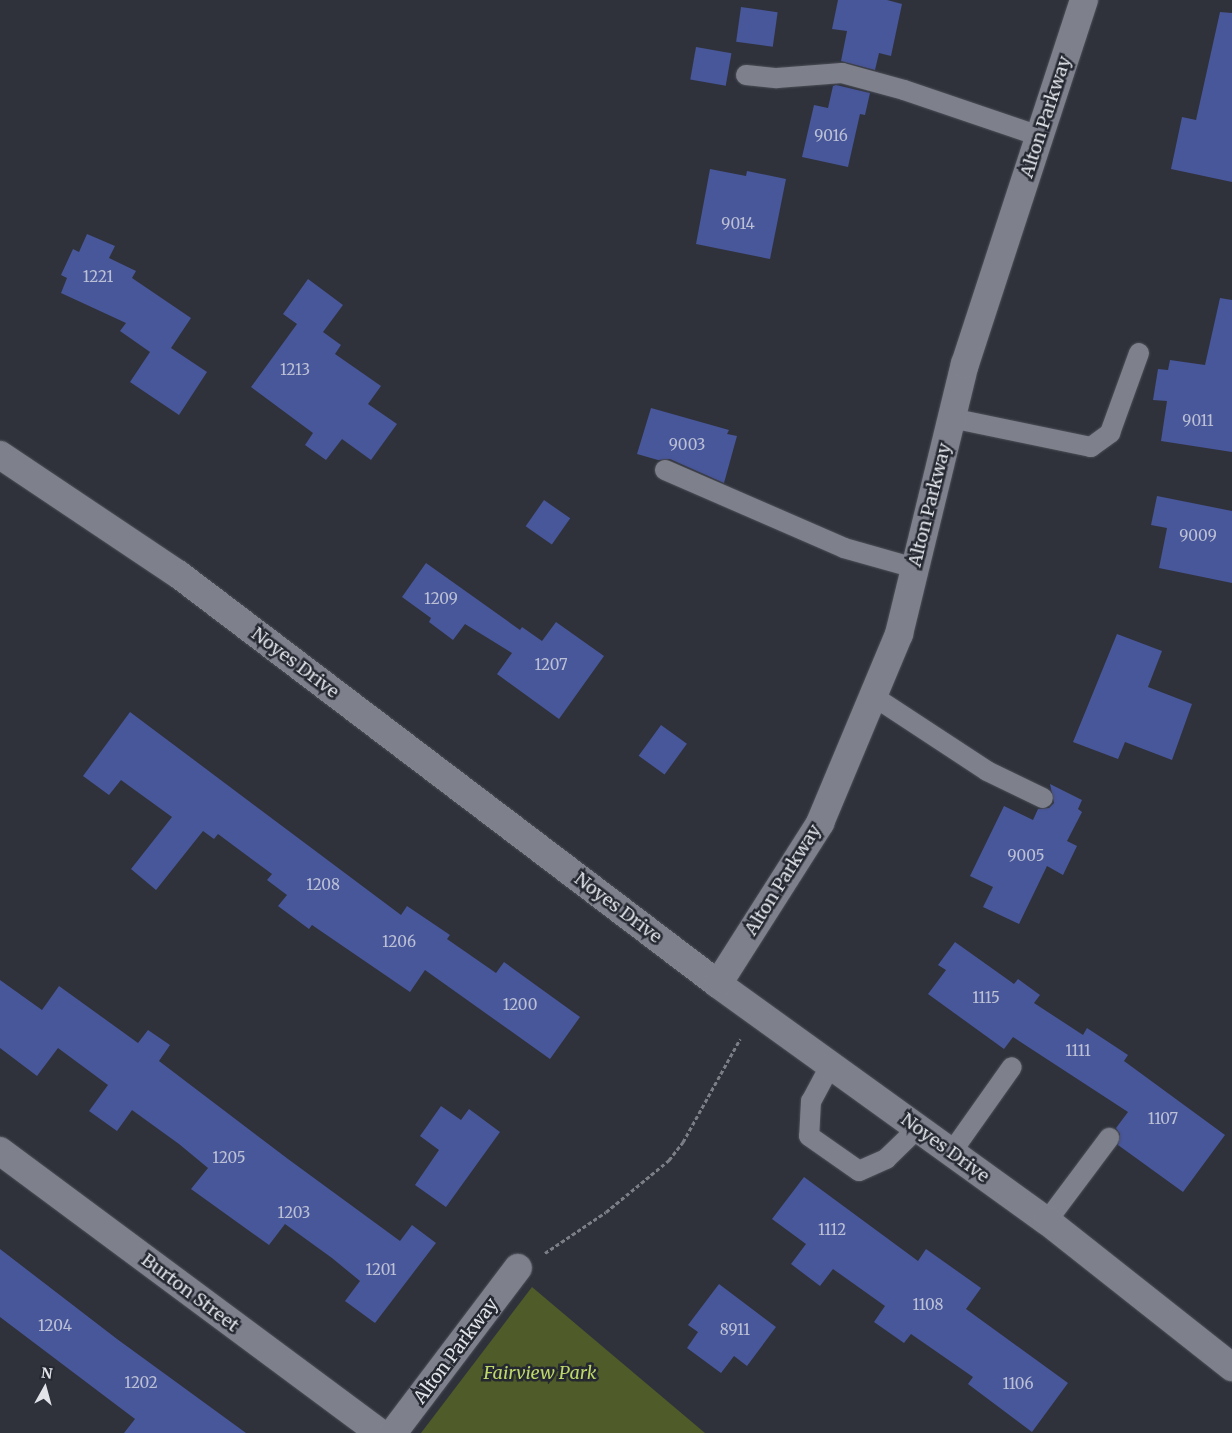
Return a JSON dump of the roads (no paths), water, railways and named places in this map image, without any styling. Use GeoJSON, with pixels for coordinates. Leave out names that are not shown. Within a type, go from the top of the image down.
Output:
{"type":"FeatureCollection","features":[{"type":"Feature","properties":{"kind":"street","name":"Alton Parkway"},"geometry":{"type":"LineString","coordinates":[[718,984],[820,823],[899,634],[965,364],[1084,0]]}},
{"type":"Feature","properties":{"kind":"street","name":"Noyes Drive"},"geometry":{"type":"LineString","coordinates":[[0,455],[178,574],[754,1012],[1047,1221],[1232,1367]]}},
{"type":"Feature","properties":{"kind":"street","name":"Burton Street"},"geometry":{"type":"LineString","coordinates":[[0,1151],[380,1433]]}},
{"type":"Feature","properties":{"kind":"street","name":"Alton Parkway"},"geometry":{"type":"LineString","coordinates":[[393,1433],[518,1268]]}},
{"type":"Feature","properties":{"kind":"lane"},"geometry":{"type":"LineString","coordinates":[[746,74],[777,78],[842,73],[904,90],[1039,136]]}},
{"type":"Feature","properties":{"kind":"lane"},"geometry":{"type":"LineString","coordinates":[[951,418],[1091,447],[1110,433],[1139,354]]}},
{"type":"Feature","properties":{"kind":"lane"},"geometry":{"type":"LineString","coordinates":[[665,470],[844,548],[915,568]]}},
{"type":"Feature","properties":{"kind":"lane"},"geometry":{"type":"LineString","coordinates":[[873,696],[987,771],[1043,798]]}},
{"type":"Feature","properties":{"kind":"lane"},"geometry":{"type":"LineString","coordinates":[[830,1066],[811,1101],[809,1136],[859,1171],[886,1159],[918,1128]]}},
{"type":"Feature","properties":{"kind":"lane"},"geometry":{"type":"LineString","coordinates":[[951,1153],[1012,1067]]}},
{"type":"Feature","properties":{"kind":"lane"},"geometry":{"type":"LineString","coordinates":[[1047,1221],[1109,1138]]}},
{"type":"Feature","properties":{"kind":"park label","name":"Fairview Park"},"geometry":{"type":"Point","coordinates":[540,1373]}}]}
